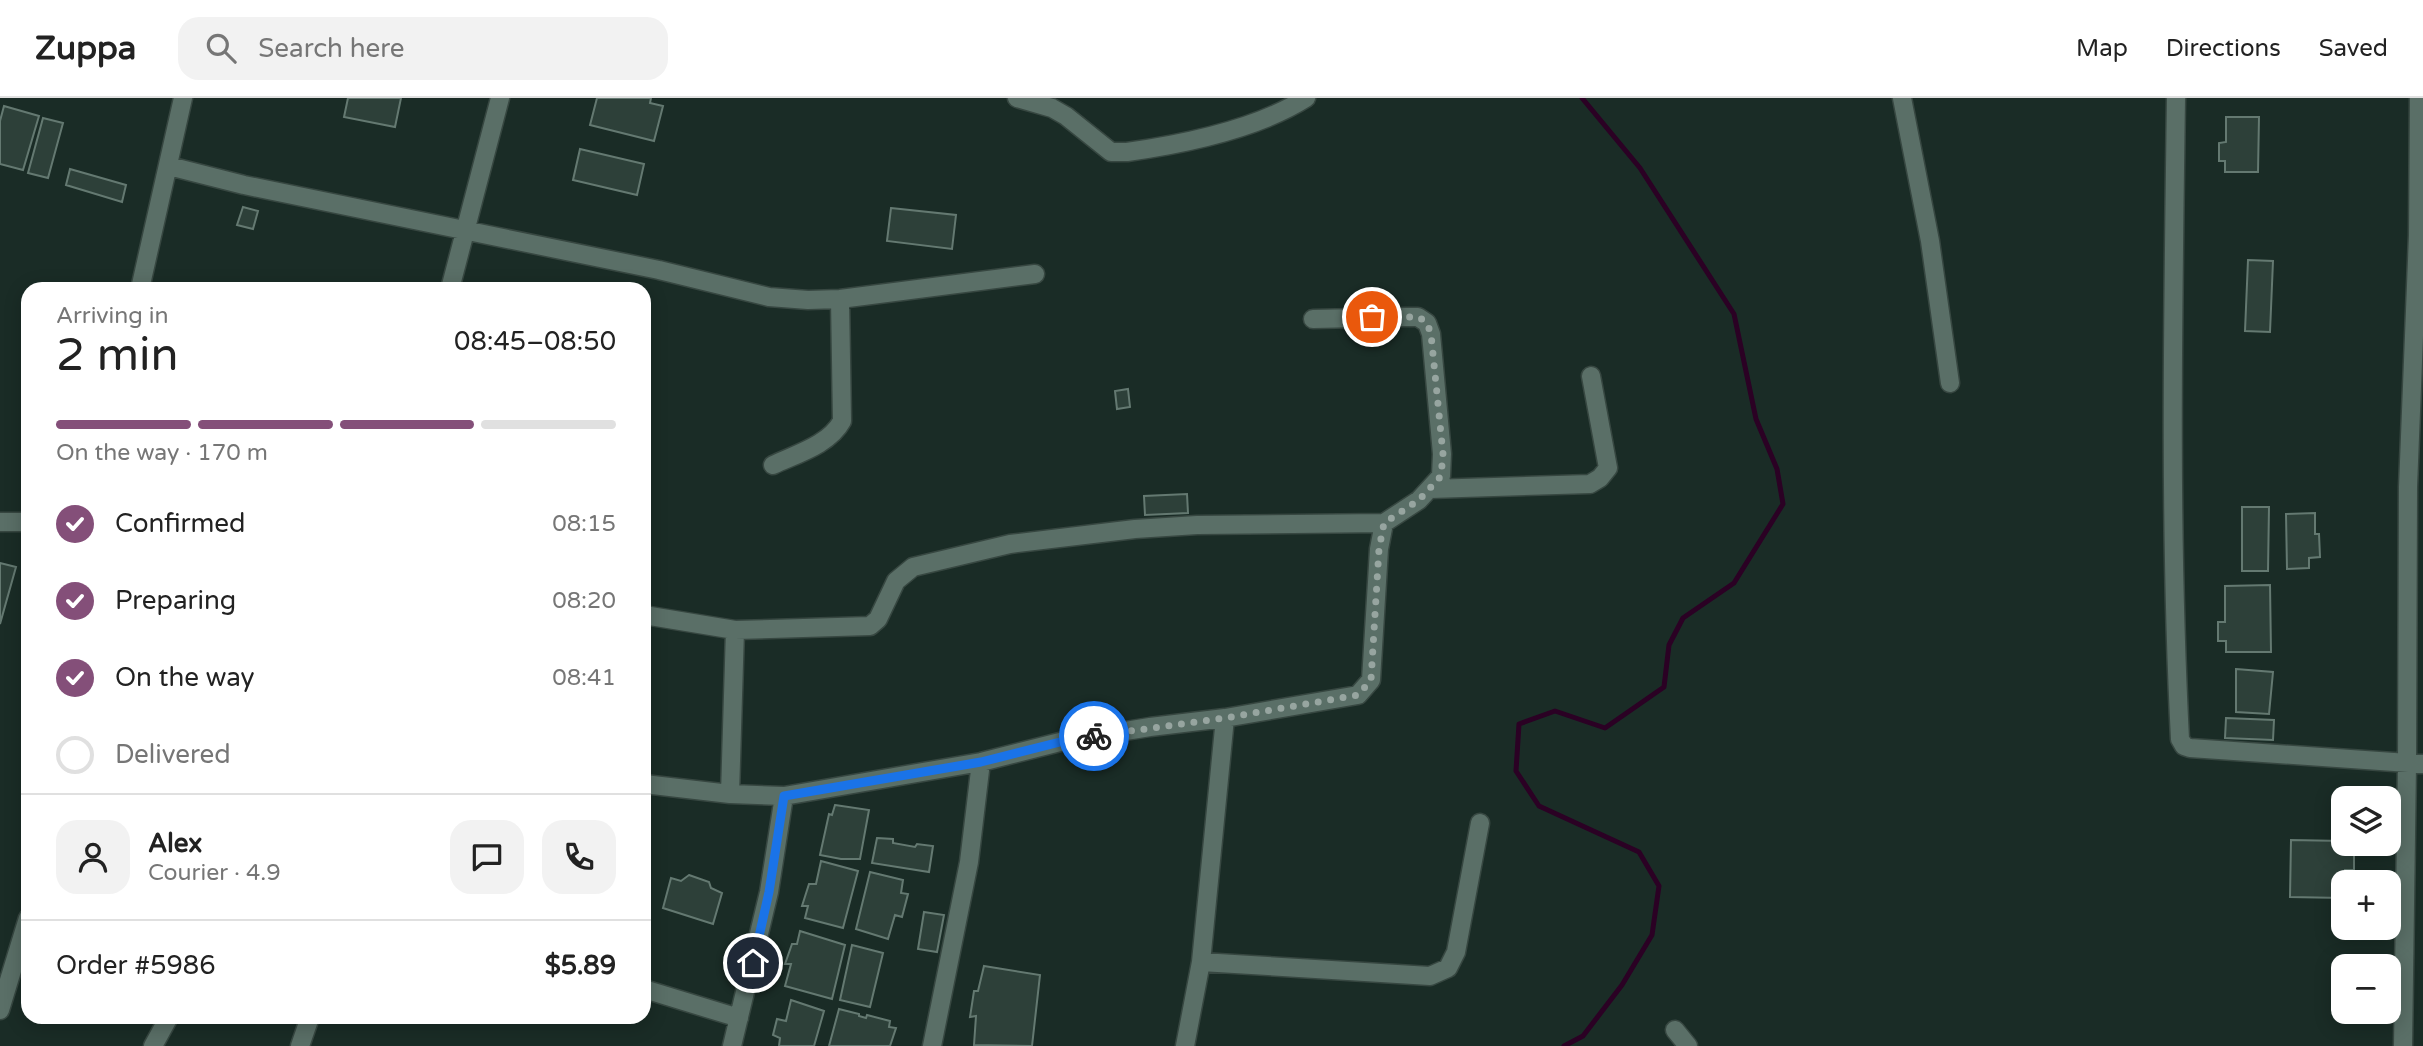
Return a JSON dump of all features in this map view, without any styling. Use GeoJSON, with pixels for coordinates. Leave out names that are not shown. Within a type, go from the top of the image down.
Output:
{"type":"FeatureCollection","features":[{"type":"Feature","properties":{"kind":"street"},"geometry":{"type":"LineString","coordinates":[[142,282],[183,98]]}},
{"type":"Feature","properties":{"kind":"street"},"geometry":{"type":"LineString","coordinates":[[452,282],[500,98]]}},
{"type":"Feature","properties":{"kind":"street"},"geometry":{"type":"LineString","coordinates":[[1017,98],[1052,108],[1111,152],[1127,152],[1221,132],[1294,106],[1306,98]]}},
{"type":"Feature","properties":{"kind":"street"},"geometry":{"type":"LineString","coordinates":[[1902,98],[1930,241],[1950,383]]}},
{"type":"Feature","properties":{"kind":"street"},"geometry":{"type":"LineString","coordinates":[[2176,98],[2172,350],[2174,618],[2180,739],[2184,746],[2190,748],[2415,764]]}},
{"type":"Feature","properties":{"kind":"street"},"geometry":{"type":"LineString","coordinates":[[2403,1046],[2415,764],[2408,487],[2418,235],[2419,98]]}},
{"type":"Feature","properties":{"kind":"street"},"geometry":{"type":"LineString","coordinates":[[169,166],[244,185],[659,270],[769,297],[840,299],[1035,274]]}},
{"type":"Feature","properties":{"kind":"street"},"geometry":{"type":"LineString","coordinates":[[773,466],[822,442],[838,430],[842,421],[840,299]]}},
{"type":"Feature","properties":{"kind":"street"},"geometry":{"type":"LineString","coordinates":[[651,616],[735,630],[870,626],[878,619],[896,581],[913,567],[1010,544],[1135,529],[1197,525],[1384,523],[1419,500],[1441,476],[1443,454],[1431,334],[1427,323],[1419,317],[1313,319]]}},
{"type":"Feature","properties":{"kind":"street"},"geometry":{"type":"LineString","coordinates":[[1430,489],[1590,484],[1600,478],[1608,468],[1591,376]]}},
{"type":"Feature","properties":{"kind":"street"},"geometry":{"type":"LineString","coordinates":[[0,522],[21,522]]}},
{"type":"Feature","properties":{"kind":"street"},"geometry":{"type":"LineString","coordinates":[[651,785],[784,796],[981,762],[1064,741],[1225,718],[1358,695],[1371,680],[1379,549],[1384,523]]}},
{"type":"Feature","properties":{"kind":"street"},"geometry":{"type":"LineString","coordinates":[[730,793],[735,630]]}},
{"type":"Feature","properties":{"kind":"street"},"geometry":{"type":"LineString","coordinates":[[1185,1046],[1201,962],[1225,718]]}},
{"type":"Feature","properties":{"kind":"street"},"geometry":{"type":"LineString","coordinates":[[932,1046],[970,862],[981,762]]}},
{"type":"Feature","properties":{"kind":"street"},"geometry":{"type":"LineString","coordinates":[[732,1046],[769,892],[784,796]]}},
{"type":"Feature","properties":{"kind":"street"},"geometry":{"type":"LineString","coordinates":[[1201,962],[1430,976],[1448,968],[1456,952],[1480,823]]}},
{"type":"Feature","properties":{"kind":"street"},"geometry":{"type":"LineString","coordinates":[[0,1010],[21,941]]}},
{"type":"Feature","properties":{"kind":"street"},"geometry":{"type":"LineString","coordinates":[[651,991],[739,1018]]}},
{"type":"Feature","properties":{"kind":"street"},"geometry":{"type":"LineString","coordinates":[[152,1046],[165,1024]]}},
{"type":"Feature","properties":{"kind":"street"},"geometry":{"type":"LineString","coordinates":[[300,1046],[308,1024]]}},
{"type":"Feature","properties":{"kind":"street"},"geometry":{"type":"LineString","coordinates":[[1675,1030],[1688,1046]]}},
{"type":"Feature","properties":{"kind":"building"},"geometry":{"type":"Polygon","coordinates":[[[348,98],[401,98],[395,127],[344,117],[348,98]]]}},
{"type":"Feature","properties":{"kind":"building"},"geometry":{"type":"Polygon","coordinates":[[[597,98],[651,98],[650,103],[663,106],[654,141],[590,125],[597,98]]]}},
{"type":"Feature","properties":{"kind":"building"},"geometry":{"type":"Polygon","coordinates":[[[4,106],[39,116],[23,170],[0,164],[0,121],[4,106]]]}},
{"type":"Feature","properties":{"kind":"building"},"geometry":{"type":"Polygon","coordinates":[[[2226,117],[2259,117],[2258,172],[2225,172],[2225,161],[2219,161],[2219,143],[2226,142],[2226,117]]]}},
{"type":"Feature","properties":{"kind":"building"},"geometry":{"type":"Polygon","coordinates":[[[43,118],[63,123],[48,178],[28,173],[43,118]]]}},
{"type":"Feature","properties":{"kind":"building"},"geometry":{"type":"Polygon","coordinates":[[[580,149],[644,164],[637,195],[573,180],[580,149]]]}},
{"type":"Feature","properties":{"kind":"building"},"geometry":{"type":"Polygon","coordinates":[[[70,169],[126,185],[122,202],[66,185],[70,169]]]}},
{"type":"Feature","properties":{"kind":"building"},"geometry":{"type":"Polygon","coordinates":[[[243,207],[258,211],[253,229],[237,225],[243,207]]]}},
{"type":"Feature","properties":{"kind":"building"},"geometry":{"type":"Polygon","coordinates":[[[891,208],[956,215],[952,249],[887,241],[891,208]]]}},
{"type":"Feature","properties":{"kind":"building"},"geometry":{"type":"Polygon","coordinates":[[[2248,260],[2273,261],[2270,332],[2245,331],[2248,260]]]}},
{"type":"Feature","properties":{"kind":"building"},"geometry":{"type":"Polygon","coordinates":[[[1128,389],[1130,407],[1117,409],[1115,391],[1128,389]]]}},
{"type":"Feature","properties":{"kind":"building"},"geometry":{"type":"Polygon","coordinates":[[[1187,494],[1188,513],[1145,515],[1144,496],[1187,494]]]}},
{"type":"Feature","properties":{"kind":"building"},"geometry":{"type":"Polygon","coordinates":[[[2242,507],[2269,507],[2268,571],[2242,571],[2242,507]]]}},
{"type":"Feature","properties":{"kind":"building"},"geometry":{"type":"Polygon","coordinates":[[[2315,513],[2315,534],[2319,534],[2320,557],[2309,558],[2309,568],[2287,569],[2286,514],[2315,513]]]}},
{"type":"Feature","properties":{"kind":"building"},"geometry":{"type":"Polygon","coordinates":[[[0,563],[16,567],[0,624],[0,563]]]}},
{"type":"Feature","properties":{"kind":"building"},"geometry":{"type":"Polygon","coordinates":[[[2270,585],[2271,652],[2226,652],[2226,641],[2218,641],[2218,622],[2225,622],[2225,586],[2270,585]]]}},
{"type":"Feature","properties":{"kind":"building"},"geometry":{"type":"Polygon","coordinates":[[[2236,669],[2273,672],[2269,714],[2236,712],[2236,669]]]}},
{"type":"Feature","properties":{"kind":"building"},"geometry":{"type":"Polygon","coordinates":[[[2226,718],[2274,720],[2273,740],[2225,738],[2226,718]]]}},
{"type":"Feature","properties":{"kind":"building"},"geometry":{"type":"Polygon","coordinates":[[[835,805],[869,810],[860,859],[820,855],[829,814],[832,815],[835,805]]]}},
{"type":"Feature","properties":{"kind":"building"},"geometry":{"type":"Polygon","coordinates":[[[877,838],[893,839],[893,843],[915,847],[917,844],[933,846],[929,872],[872,863],[877,838]]]}},
{"type":"Feature","properties":{"kind":"building"},"geometry":{"type":"Polygon","coordinates":[[[2291,840],[2331,841],[2331,856],[2354,856],[2354,870],[2331,870],[2331,898],[2290,897],[2291,840]]]}},
{"type":"Feature","properties":{"kind":"building"},"geometry":{"type":"Polygon","coordinates":[[[821,861],[858,871],[843,928],[805,918],[808,906],[802,906],[809,884],[816,884],[821,861]]]}},
{"type":"Feature","properties":{"kind":"building"},"geometry":{"type":"Polygon","coordinates":[[[870,872],[903,880],[901,893],[908,894],[902,917],[895,915],[888,939],[856,929],[870,872]]]}},
{"type":"Feature","properties":{"kind":"building"},"geometry":{"type":"Polygon","coordinates":[[[689,875],[709,882],[711,888],[722,893],[713,924],[663,908],[671,878],[681,881],[689,875]]]}},
{"type":"Feature","properties":{"kind":"building"},"geometry":{"type":"Polygon","coordinates":[[[924,912],[944,915],[937,952],[918,949],[924,912]]]}},
{"type":"Feature","properties":{"kind":"building"},"geometry":{"type":"Polygon","coordinates":[[[800,931],[845,945],[832,999],[785,986],[791,964],[785,964],[792,944],[797,944],[800,931]]]}},
{"type":"Feature","properties":{"kind":"building"},"geometry":{"type":"Polygon","coordinates":[[[852,945],[883,953],[870,1007],[840,1000],[852,945]]]}},
{"type":"Feature","properties":{"kind":"building"},"geometry":{"type":"Polygon","coordinates":[[[984,966],[1040,975],[1032,1046],[974,1045],[976,1016],[970,1017],[974,991],[978,991],[984,966]]]}},
{"type":"Feature","properties":{"kind":"building"},"geometry":{"type":"Polygon","coordinates":[[[791,1000],[824,1011],[814,1046],[779,1046],[780,1038],[773,1035],[777,1019],[786,1021],[791,1000]]]}},
{"type":"Feature","properties":{"kind":"building"},"geometry":{"type":"Polygon","coordinates":[[[839,1009],[866,1018],[867,1015],[890,1021],[889,1027],[896,1028],[890,1046],[829,1046],[839,1009]]]}},
{"type":"Feature","properties":{"kind":"waterway"},"geometry":{"type":"LineString","coordinates":[[1564,1046],[1583,1036],[1622,985],[1652,935],[1659,886],[1639,852],[1539,806],[1516,771],[1519,724],[1555,711],[1605,728],[1664,687],[1669,645],[1683,618],[1734,583],[1783,504],[1777,469],[1756,419],[1734,314],[1640,168],[1582,98]]}},
{"type":"Feature","properties":{"kind":"way so far"},"geometry":{"type":"LineString","coordinates":[[1094,736],[1332,700],[1358,695],[1366,688],[1371,680],[1379,549],[1384,523],[1419,500],[1430,489],[1441,476],[1443,454],[1431,334],[1427,323],[1419,317],[1372,317]]}},
{"type":"Feature","properties":{"kind":"route"},"geometry":{"type":"LineString","coordinates":[[753,963],[769,892],[784,796],[981,762],[1094,736]]}}]}
